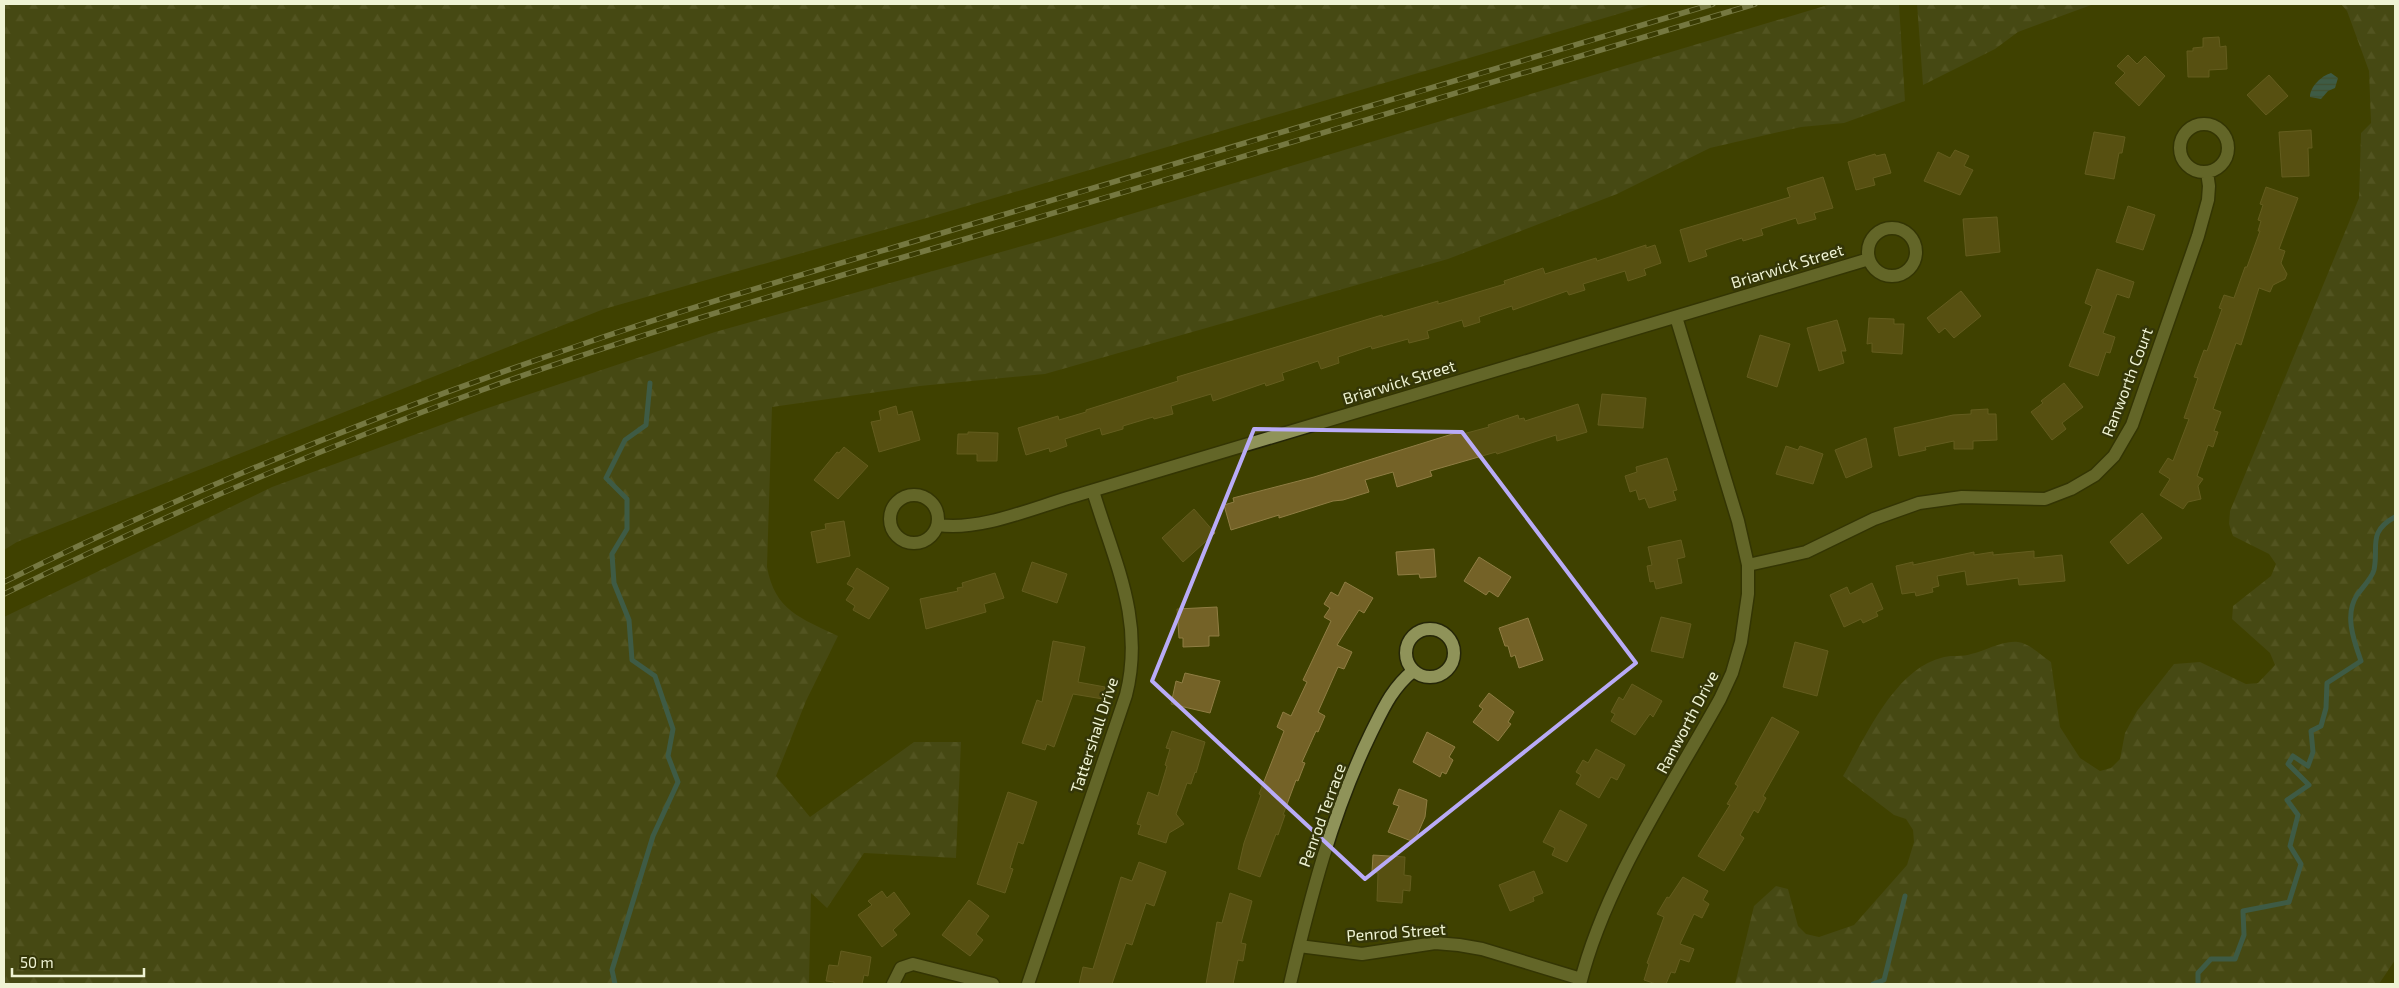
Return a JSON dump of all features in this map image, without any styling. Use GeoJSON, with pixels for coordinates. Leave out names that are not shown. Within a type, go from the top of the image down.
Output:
{"type":"FeatureCollection","features":[{"type":"Feature","properties":{"kind":"street","name":"Ranworth Court"},"geometry":{"type":"LineString","coordinates":[[1748,565],[1787,558],[1806,552],[1874,519],[1919,503],[1962,497],[2045,499],[2071,489],[2095,475],[2114,456],[2132,425],[2198,236],[2208,200],[2207,172]]}},
{"type":"Feature","properties":{"kind":"street","name":"Briarwick Street"},"geometry":{"type":"LineString","coordinates":[[938,525],[955,527],[977,524],[1093,491],[1869,259]]}},
{"type":"Feature","properties":{"kind":"street","name":"Ranworth Drive"},"geometry":{"type":"LineString","coordinates":[[1580,982],[1619,883],[1720,699],[1732,673],[1746,616],[1748,565],[1738,521],[1676,317]]}},
{"type":"Feature","properties":{"kind":"street","name":"Tattershall Drive"},"geometry":{"type":"LineString","coordinates":[[1028,984],[1126,695],[1132,664],[1132,632],[1126,599],[1093,491]]}},
{"type":"Feature","properties":{"kind":"street","name":"Penrod Terrace"},"geometry":{"type":"LineString","coordinates":[[1290,984],[1317,875],[1359,760],[1392,692],[1413,671]]}},
{"type":"Feature","properties":{"kind":"street","name":"Penrod Street"},"geometry":{"type":"LineString","coordinates":[[1299,946],[1362,954],[1435,943],[1459,945],[1482,949],[1580,982]]}},
{"type":"Feature","properties":{"kind":"street"},"geometry":{"type":"LineString","coordinates":[[893,984],[901,968],[913,964],[993,984]]}},
{"type":"Feature","properties":{"kind":"highlighted area"},"geometry":{"type":"Polygon","coordinates":[[[1254,429],[1462,432],[1636,663],[1365,879],[1152,681],[1254,429]]]}},
{"type":"Feature","properties":{"kind":"green space"},"geometry":{"type":"Polygon","coordinates":[[[4,4],[1652,4],[930,217],[604,309],[17,542],[4,550],[4,4]]]}},
{"type":"Feature","properties":{"kind":"green space"},"geometry":{"type":"Polygon","coordinates":[[[1831,4],[1899,4],[1905,101],[1844,123],[1801,127],[1710,148],[1617,194],[1448,259],[1045,374],[920,386],[772,407],[767,567],[771,582],[776,594],[792,611],[812,624],[838,636],[806,701],[776,776],[810,817],[914,742],[961,742],[956,858],[864,853],[827,908],[811,893],[809,984],[4,984],[4,617],[272,487],[479,411],[715,332],[1051,238],[1831,4]]]}},
{"type":"Feature","properties":{"kind":"green space"},"geometry":{"type":"Polygon","coordinates":[[[1917,4],[2094,4],[2018,32],[1995,49],[1923,85],[1917,4]]]}},
{"type":"Feature","properties":{"kind":"green space"},"geometry":{"type":"Polygon","coordinates":[[[2341,4],[2395,4],[2395,960],[2379,984],[1735,984],[1754,906],[1776,886],[1788,889],[1798,926],[1806,934],[1819,937],[1854,925],[1907,865],[1914,842],[1913,830],[1906,819],[1894,815],[1843,776],[1884,706],[1911,675],[1927,664],[1944,657],[1968,655],[2012,642],[2022,643],[2031,647],[2051,662],[2060,727],[2080,758],[2100,771],[2111,768],[2120,759],[2125,733],[2137,711],[2174,664],[2200,662],[2246,684],[2258,683],[2275,665],[2270,653],[2232,619],[2233,606],[2271,576],[2276,564],[2269,554],[2233,536],[2229,524],[2230,511],[2359,198],[2361,133],[2371,123],[2369,71],[2347,11],[2341,4]]]}},
{"type":"Feature","properties":{"kind":"water"},"geometry":{"type":"Polygon","coordinates":[[[2331,73],[2338,78],[2335,88],[2328,91],[2321,99],[2310,97],[2310,93],[2317,82],[2331,73]]]}},
{"type":"Feature","properties":{"kind":"building"},"geometry":{"type":"Polygon","coordinates":[[[2219,37],[2220,47],[2226,46],[2227,69],[2209,70],[2209,77],[2188,77],[2187,51],[2203,47],[2203,38],[2219,37]]]}},
{"type":"Feature","properties":{"kind":"building"},"geometry":{"type":"Polygon","coordinates":[[[2128,55],[2137,64],[2145,56],[2165,76],[2139,106],[2115,83],[2125,73],[2117,66],[2128,55]]]}},
{"type":"Feature","properties":{"kind":"building"},"geometry":{"type":"Polygon","coordinates":[[[2269,75],[2288,96],[2266,115],[2247,95],[2269,75]]]}},
{"type":"Feature","properties":{"kind":"building"},"geometry":{"type":"Polygon","coordinates":[[[2311,130],[2312,148],[2308,148],[2309,176],[2282,177],[2279,132],[2311,130]]]}},
{"type":"Feature","properties":{"kind":"building"},"geometry":{"type":"Polygon","coordinates":[[[2094,132],[2125,137],[2122,153],[2119,153],[2114,179],[2085,174],[2094,132]]]}},
{"type":"Feature","properties":{"kind":"building"},"geometry":{"type":"Polygon","coordinates":[[[1955,150],[1969,156],[1964,166],[1973,170],[1960,195],[1924,181],[1938,152],[1950,158],[1955,150]]]}},
{"type":"Feature","properties":{"kind":"building"},"geometry":{"type":"Polygon","coordinates":[[[1875,154],[1876,156],[1885,154],[1891,173],[1873,178],[1875,185],[1856,190],[1848,162],[1875,154]]]}},
{"type":"Feature","properties":{"kind":"building"},"geometry":{"type":"Polygon","coordinates":[[[1823,177],[1833,208],[1814,213],[1816,219],[1798,224],[1796,218],[1761,229],[1763,235],[1743,241],[1742,238],[1705,250],[1707,256],[1689,262],[1680,230],[1790,197],[1787,188],[1823,177]]]}},
{"type":"Feature","properties":{"kind":"building"},"geometry":{"type":"Polygon","coordinates":[[[2266,187],[2298,198],[2279,249],[2285,251],[2281,263],[2287,274],[2285,279],[2273,285],[2270,292],[2259,288],[2241,345],[2236,343],[2213,409],[2221,412],[2214,431],[2218,432],[2213,447],[2208,445],[2197,476],[2203,479],[2198,486],[2201,499],[2188,502],[2183,509],[2160,495],[2170,479],[2159,472],[2168,458],[2173,461],[2189,419],[2184,418],[2198,378],[2194,377],[2204,350],[2207,351],[2222,309],[2219,308],[2224,295],[2234,298],[2245,267],[2247,267],[2260,231],[2258,231],[2261,221],[2258,220],[2263,205],[2260,204],[2266,187]]]}},
{"type":"Feature","properties":{"kind":"building"},"geometry":{"type":"Polygon","coordinates":[[[2128,206],[2155,215],[2143,250],[2116,242],[2128,206]]]}},
{"type":"Feature","properties":{"kind":"building"},"geometry":{"type":"Polygon","coordinates":[[[1997,217],[2000,252],[1966,256],[1963,219],[1997,217]]]}},
{"type":"Feature","properties":{"kind":"building"},"geometry":{"type":"Polygon","coordinates":[[[1646,245],[1646,248],[1655,245],[1661,263],[1644,269],[1646,275],[1628,281],[1625,271],[1583,284],[1585,290],[1569,295],[1567,291],[1513,310],[1512,306],[1479,317],[1480,322],[1464,327],[1462,320],[1427,331],[1429,338],[1409,343],[1408,339],[1372,349],[1371,346],[1338,357],[1339,363],[1321,369],[1318,361],[1282,373],[1284,380],[1266,386],[1265,383],[1213,401],[1211,394],[1171,406],[1173,414],[1154,419],[1153,417],[1102,435],[1100,428],[1065,439],[1067,446],[1050,452],[1049,448],[1026,455],[1018,428],[1058,416],[1059,420],[1086,412],[1086,410],[1178,381],[1177,377],[1382,315],[1383,317],[1438,301],[1438,304],[1505,284],[1504,281],[1543,268],[1545,274],[1596,258],[1597,261],[1646,245]]]}},
{"type":"Feature","properties":{"kind":"building"},"geometry":{"type":"Polygon","coordinates":[[[2097,269],[2134,282],[2129,298],[2117,294],[2103,333],[2115,337],[2110,353],[2106,352],[2098,376],[2069,366],[2092,306],[2085,303],[2097,269]]]}},
{"type":"Feature","properties":{"kind":"building"},"geometry":{"type":"Polygon","coordinates":[[[1961,291],[1981,316],[1954,338],[1945,328],[1939,333],[1927,318],[1961,291]]]}},
{"type":"Feature","properties":{"kind":"building"},"geometry":{"type":"Polygon","coordinates":[[[1869,318],[1894,319],[1894,324],[1904,324],[1902,354],[1872,352],[1872,343],[1867,344],[1869,318]]]}},
{"type":"Feature","properties":{"kind":"building"},"geometry":{"type":"Polygon","coordinates":[[[1837,320],[1846,351],[1841,351],[1844,363],[1819,371],[1807,328],[1837,320]]]}},
{"type":"Feature","properties":{"kind":"building"},"geometry":{"type":"Polygon","coordinates":[[[1760,335],[1790,344],[1777,387],[1747,377],[1760,335]]]}},
{"type":"Feature","properties":{"kind":"building"},"geometry":{"type":"Polygon","coordinates":[[[2064,383],[2083,407],[2062,423],[2066,429],[2052,440],[2031,412],[2043,403],[2041,401],[2064,383]]]}},
{"type":"Feature","properties":{"kind":"building"},"geometry":{"type":"Polygon","coordinates":[[[1602,394],[1646,398],[1643,428],[1598,425],[1602,394]]]}},
{"type":"Feature","properties":{"kind":"building"},"geometry":{"type":"Polygon","coordinates":[[[1578,404],[1587,432],[1557,441],[1556,435],[1497,454],[1496,452],[1430,471],[1432,476],[1397,487],[1393,472],[1365,480],[1369,492],[1279,518],[1279,515],[1231,530],[1224,505],[1234,502],[1233,498],[1314,477],[1462,431],[1463,434],[1489,427],[1488,425],[1518,415],[1519,419],[1524,418],[1525,421],[1578,404]]]}},
{"type":"Feature","properties":{"kind":"building"},"geometry":{"type":"Polygon","coordinates":[[[896,406],[898,415],[912,411],[920,440],[879,452],[871,422],[881,420],[879,411],[896,406]]]}},
{"type":"Feature","properties":{"kind":"building"},"geometry":{"type":"Polygon","coordinates":[[[1988,409],[1988,414],[1996,414],[1997,440],[1973,441],[1973,449],[1954,449],[1954,441],[1925,447],[1926,450],[1899,456],[1894,428],[1953,415],[1971,414],[1971,410],[1988,409]]]}},
{"type":"Feature","properties":{"kind":"building"},"geometry":{"type":"Polygon","coordinates":[[[968,432],[998,433],[997,461],[977,461],[977,454],[957,454],[958,434],[968,434],[968,432]]]}},
{"type":"Feature","properties":{"kind":"building"},"geometry":{"type":"Polygon","coordinates":[[[1866,438],[1872,467],[1846,478],[1835,450],[1866,438]]]}},
{"type":"Feature","properties":{"kind":"building"},"geometry":{"type":"Polygon","coordinates":[[[1786,446],[1798,450],[1800,446],[1823,454],[1813,484],[1776,474],[1786,446]]]}},
{"type":"Feature","properties":{"kind":"building"},"geometry":{"type":"Polygon","coordinates":[[[844,447],[868,466],[838,499],[814,480],[837,452],[839,453],[844,447]]]}},
{"type":"Feature","properties":{"kind":"building"},"geometry":{"type":"Polygon","coordinates":[[[1667,458],[1677,490],[1673,491],[1676,500],[1649,508],[1645,498],[1639,500],[1636,490],[1630,492],[1625,476],[1637,472],[1636,467],[1667,458]]]}},
{"type":"Feature","properties":{"kind":"building"},"geometry":{"type":"Polygon","coordinates":[[[1194,509],[1215,533],[1183,562],[1162,538],[1194,509]]]}},
{"type":"Feature","properties":{"kind":"building"},"geometry":{"type":"Polygon","coordinates":[[[2142,513],[2162,538],[2128,564],[2110,542],[2142,513]]]}},
{"type":"Feature","properties":{"kind":"building"},"geometry":{"type":"Polygon","coordinates":[[[844,521],[850,556],[817,563],[811,532],[826,529],[825,524],[844,521]]]}},
{"type":"Feature","properties":{"kind":"building"},"geometry":{"type":"Polygon","coordinates":[[[1681,540],[1685,557],[1677,559],[1682,583],[1656,589],[1654,581],[1650,582],[1647,566],[1652,565],[1648,547],[1681,540]]]}},
{"type":"Feature","properties":{"kind":"building"},"geometry":{"type":"Polygon","coordinates":[[[1434,549],[1436,577],[1420,578],[1419,574],[1398,575],[1396,552],[1434,549]]]}},
{"type":"Feature","properties":{"kind":"building"},"geometry":{"type":"Polygon","coordinates":[[[2034,551],[2034,558],[2062,555],[2065,581],[2019,585],[2018,578],[1967,585],[1965,571],[1937,576],[1939,586],[1932,588],[1933,592],[1916,596],[1915,592],[1902,594],[1896,566],[1913,562],[1913,565],[1974,552],[1974,555],[1993,552],[1993,555],[2034,551]]]}},
{"type":"Feature","properties":{"kind":"building"},"geometry":{"type":"Polygon","coordinates":[[[1479,557],[1511,577],[1498,597],[1489,591],[1486,595],[1464,581],[1479,557]]]}},
{"type":"Feature","properties":{"kind":"building"},"geometry":{"type":"Polygon","coordinates":[[[1032,562],[1067,574],[1057,603],[1022,591],[1032,562]]]}},
{"type":"Feature","properties":{"kind":"building"},"geometry":{"type":"Polygon","coordinates":[[[857,568],[889,588],[869,619],[853,610],[855,606],[846,600],[854,588],[847,584],[857,568]]]}},
{"type":"Feature","properties":{"kind":"building"},"geometry":{"type":"Polygon","coordinates":[[[995,573],[1004,598],[984,604],[986,612],[926,629],[920,599],[958,591],[957,588],[963,587],[962,583],[995,573]]]}},
{"type":"Feature","properties":{"kind":"building"},"geometry":{"type":"Polygon","coordinates":[[[1345,582],[1373,598],[1364,613],[1359,610],[1337,645],[1352,652],[1344,669],[1338,667],[1318,712],[1325,716],[1302,762],[1305,763],[1298,781],[1296,780],[1278,835],[1276,834],[1260,877],[1238,869],[1244,843],[1261,795],[1259,794],[1284,731],[1277,727],[1283,712],[1291,716],[1307,682],[1303,680],[1331,621],[1324,617],[1330,608],[1324,604],[1331,592],[1338,596],[1345,582]]]}},
{"type":"Feature","properties":{"kind":"building"},"geometry":{"type":"Polygon","coordinates":[[[1872,583],[1883,609],[1876,612],[1878,616],[1863,623],[1861,619],[1844,627],[1830,595],[1847,587],[1850,594],[1872,583]]]}},
{"type":"Feature","properties":{"kind":"building"},"geometry":{"type":"Polygon","coordinates":[[[1217,607],[1219,636],[1209,636],[1209,646],[1183,647],[1183,638],[1179,638],[1177,609],[1217,607]]]}},
{"type":"Feature","properties":{"kind":"building"},"geometry":{"type":"Polygon","coordinates":[[[1661,617],[1691,624],[1683,658],[1651,651],[1661,617]]]}},
{"type":"Feature","properties":{"kind":"building"},"geometry":{"type":"Polygon","coordinates":[[[1528,618],[1543,660],[1519,668],[1515,655],[1511,657],[1508,646],[1505,646],[1499,628],[1528,618]]]}},
{"type":"Feature","properties":{"kind":"building"},"geometry":{"type":"Polygon","coordinates":[[[1053,641],[1085,647],[1078,682],[1105,687],[1103,699],[1073,694],[1054,747],[1047,744],[1045,750],[1022,743],[1037,700],[1042,702],[1053,641]]]}},
{"type":"Feature","properties":{"kind":"building"},"geometry":{"type":"Polygon","coordinates":[[[1795,642],[1828,651],[1817,696],[1783,687],[1795,642]]]}},
{"type":"Feature","properties":{"kind":"building"},"geometry":{"type":"Polygon","coordinates":[[[1185,673],[1220,681],[1210,713],[1171,704],[1176,681],[1182,683],[1185,673]]]}},
{"type":"Feature","properties":{"kind":"building"},"geometry":{"type":"Polygon","coordinates":[[[1632,684],[1662,701],[1653,717],[1650,714],[1635,735],[1611,721],[1615,714],[1611,712],[1619,697],[1623,700],[1632,684]]]}},
{"type":"Feature","properties":{"kind":"building"},"geometry":{"type":"Polygon","coordinates":[[[1489,693],[1514,712],[1508,722],[1511,724],[1498,741],[1473,722],[1483,709],[1479,706],[1489,693]]]}},
{"type":"Feature","properties":{"kind":"building"},"geometry":{"type":"Polygon","coordinates":[[[1772,717],[1799,732],[1763,796],[1766,798],[1758,813],[1754,810],[1740,835],[1744,838],[1724,871],[1698,856],[1730,805],[1727,804],[1738,786],[1735,784],[1772,717]]]}},
{"type":"Feature","properties":{"kind":"building"},"geometry":{"type":"Polygon","coordinates":[[[1172,731],[1205,742],[1196,773],[1191,784],[1187,783],[1176,814],[1184,824],[1169,833],[1166,843],[1138,834],[1141,825],[1137,824],[1148,792],[1158,796],[1167,766],[1165,765],[1170,749],[1166,748],[1172,731]]]}},
{"type":"Feature","properties":{"kind":"building"},"geometry":{"type":"Polygon","coordinates":[[[1427,732],[1455,747],[1449,757],[1453,760],[1446,774],[1442,772],[1440,777],[1413,762],[1427,732]]]}},
{"type":"Feature","properties":{"kind":"building"},"geometry":{"type":"Polygon","coordinates":[[[1596,749],[1625,765],[1617,780],[1611,777],[1599,798],[1576,784],[1581,775],[1576,772],[1583,760],[1588,763],[1596,749]]]}},
{"type":"Feature","properties":{"kind":"building"},"geometry":{"type":"Polygon","coordinates":[[[1399,789],[1427,800],[1425,817],[1414,842],[1388,832],[1399,806],[1393,804],[1399,789]]]}},
{"type":"Feature","properties":{"kind":"building"},"geometry":{"type":"Polygon","coordinates":[[[1008,792],[1037,802],[1023,844],[1018,842],[1010,868],[1013,869],[1005,893],[977,884],[1008,792]]]}},
{"type":"Feature","properties":{"kind":"building"},"geometry":{"type":"Polygon","coordinates":[[[1560,810],[1587,825],[1567,862],[1552,855],[1555,848],[1543,842],[1560,810]]]}},
{"type":"Feature","properties":{"kind":"building"},"geometry":{"type":"Polygon","coordinates":[[[1373,855],[1405,857],[1404,875],[1411,876],[1410,891],[1403,890],[1402,903],[1377,901],[1378,873],[1372,872],[1373,855]]]}},
{"type":"Feature","properties":{"kind":"building"},"geometry":{"type":"Polygon","coordinates":[[[1139,862],[1166,872],[1154,906],[1146,903],[1132,945],[1126,943],[1112,984],[1079,984],[1083,967],[1093,969],[1121,877],[1132,881],[1139,862]]]}},
{"type":"Feature","properties":{"kind":"building"},"geometry":{"type":"Polygon","coordinates":[[[1534,871],[1543,893],[1533,897],[1534,901],[1510,911],[1499,885],[1534,871]]]}},
{"type":"Feature","properties":{"kind":"building"},"geometry":{"type":"Polygon","coordinates":[[[1683,877],[1708,891],[1703,900],[1709,904],[1702,918],[1694,914],[1680,944],[1694,949],[1689,962],[1680,959],[1675,973],[1671,972],[1666,984],[1656,984],[1644,980],[1649,964],[1647,963],[1664,917],[1657,914],[1667,897],[1669,898],[1683,877]]]}},
{"type":"Feature","properties":{"kind":"building"},"geometry":{"type":"Polygon","coordinates":[[[882,891],[887,898],[894,892],[910,914],[893,930],[897,935],[882,947],[858,915],[872,905],[868,901],[882,891]]]}},
{"type":"Feature","properties":{"kind":"building"},"geometry":{"type":"Polygon","coordinates":[[[1230,893],[1252,901],[1241,943],[1246,944],[1243,961],[1238,960],[1233,984],[1206,984],[1217,922],[1222,923],[1230,893]]]}},
{"type":"Feature","properties":{"kind":"building"},"geometry":{"type":"Polygon","coordinates":[[[969,900],[989,916],[976,934],[983,940],[970,956],[942,935],[969,900]]]}},
{"type":"Feature","properties":{"kind":"building"},"geometry":{"type":"Polygon","coordinates":[[[841,951],[871,957],[868,976],[864,975],[862,984],[834,984],[834,982],[826,981],[829,965],[838,966],[841,951]]]}},
{"type":"Feature","properties":{"kind":"waterway"},"geometry":{"type":"LineString","coordinates":[[615,984],[612,970],[653,836],[678,782],[668,756],[673,729],[655,676],[632,660],[629,620],[614,583],[612,554],[627,529],[627,499],[606,478],[625,440],[646,425],[650,383]]}},
{"type":"Feature","properties":{"kind":"waterway"},"geometry":{"type":"LineString","coordinates":[[2198,984],[2198,973],[2211,959],[2235,959],[2244,935],[2243,911],[2289,902],[2301,864],[2290,846],[2298,815],[2287,800],[2309,785],[2288,764],[2293,756],[2308,766],[2313,752],[2311,731],[2321,726],[2326,708],[2327,683],[2361,661],[2352,628],[2351,611],[2357,595],[2373,573],[2377,534],[2386,523],[2395,517]]}},
{"type":"Feature","properties":{"kind":"waterway"},"geometry":{"type":"LineString","coordinates":[[1873,984],[1884,980],[1905,896]]}},
{"type":"Feature","properties":{"kind":"railway"},"geometry":{"type":"LineString","coordinates":[[4,582],[146,515],[289,453],[435,396],[583,344],[790,278],[1713,4]]}},
{"type":"Feature","properties":{"kind":"railway"},"geometry":{"type":"LineString","coordinates":[[4,594],[240,485],[360,436],[547,367],[743,305],[1755,4]]}}]}
